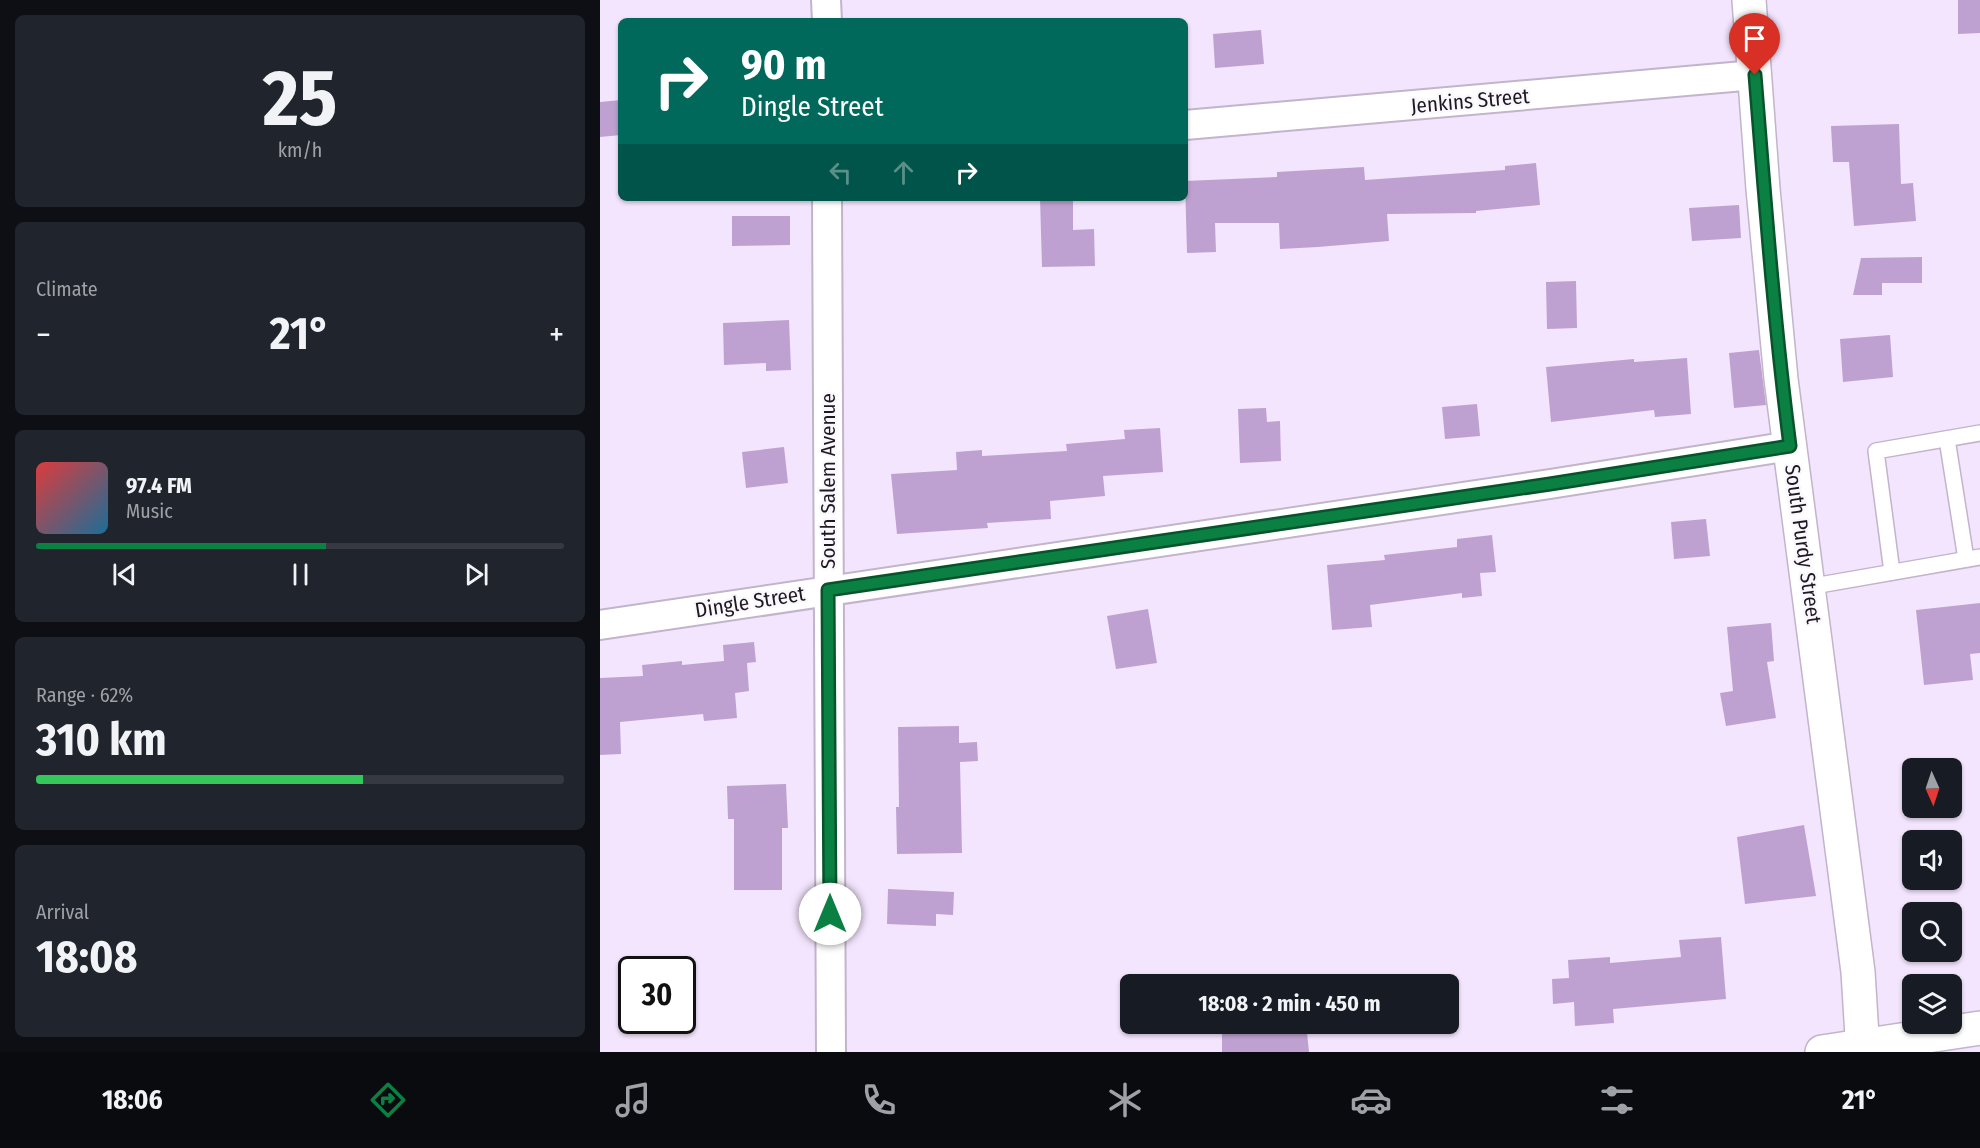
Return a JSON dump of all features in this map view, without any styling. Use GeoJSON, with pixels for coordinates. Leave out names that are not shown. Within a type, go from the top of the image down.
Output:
{"type":"FeatureCollection","features":[{"type":"Feature","properties":{"kind":"street"},"geometry":{"type":"LineString","coordinates":[[826,0],[826,18]]}},
{"type":"Feature","properties":{"kind":"street","name":"South Purdy Street"},"geometry":{"type":"LineString","coordinates":[[1749,0],[1763,189],[1781,379],[1858,972],[1862,1049]]}},
{"type":"Feature","properties":{"kind":"street","name":"Jenkins Street"},"geometry":{"type":"LineString","coordinates":[[1188,125],[1755,75]]}},
{"type":"Feature","properties":{"kind":"street","name":"South Salem Avenue"},"geometry":{"type":"LineString","coordinates":[[827,201],[831,1052]]}},
{"type":"Feature","properties":{"kind":"street","name":"Dingle Street"},"geometry":{"type":"LineString","coordinates":[[600,625],[1526,488],[1790,446]]}},
{"type":"Feature","properties":{"kind":"street"},"geometry":{"type":"LineString","coordinates":[[1822,1052],[1862,1049],[1980,1028]]}},
{"type":"Feature","properties":{"kind":"lane"},"geometry":{"type":"LineString","coordinates":[[1892,572],[1876,451],[1980,433]]}},
{"type":"Feature","properties":{"kind":"lane"},"geometry":{"type":"LineString","coordinates":[[1808,587],[1973,558],[1947,439]]}},
{"type":"Feature","properties":{"kind":"building"},"geometry":{"type":"Polygon","coordinates":[[[1958,0],[1980,0],[1980,33],[1958,34],[1958,0]]]}},
{"type":"Feature","properties":{"kind":"building"},"geometry":{"type":"Polygon","coordinates":[[[1261,30],[1264,64],[1215,68],[1213,34],[1261,30]]]}},
{"type":"Feature","properties":{"kind":"building"},"geometry":{"type":"Polygon","coordinates":[[[618,100],[618,135],[600,137],[600,102],[618,100]]]}},
{"type":"Feature","properties":{"kind":"building"},"geometry":{"type":"Polygon","coordinates":[[[1899,124],[1901,184],[1913,183],[1916,221],[1854,226],[1849,162],[1833,162],[1831,126],[1899,124]]]}},
{"type":"Feature","properties":{"kind":"building"},"geometry":{"type":"Polygon","coordinates":[[[1536,163],[1540,205],[1476,211],[1476,213],[1387,214],[1389,241],[1318,247],[1280,249],[1279,223],[1215,223],[1216,252],[1187,253],[1186,201],[1188,201],[1188,181],[1277,177],[1277,172],[1364,167],[1365,180],[1505,170],[1505,166],[1536,163]]]}},
{"type":"Feature","properties":{"kind":"building"},"geometry":{"type":"Polygon","coordinates":[[[1040,201],[1073,201],[1073,230],[1094,229],[1095,266],[1042,267],[1040,201]]]}},
{"type":"Feature","properties":{"kind":"building"},"geometry":{"type":"Polygon","coordinates":[[[1739,205],[1741,238],[1692,241],[1689,208],[1739,205]]]}},
{"type":"Feature","properties":{"kind":"building"},"geometry":{"type":"Polygon","coordinates":[[[732,216],[790,216],[790,245],[732,246],[732,216]]]}},
{"type":"Feature","properties":{"kind":"building"},"geometry":{"type":"Polygon","coordinates":[[[1922,257],[1922,283],[1882,283],[1882,295],[1853,295],[1861,258],[1922,257]]]}},
{"type":"Feature","properties":{"kind":"building"},"geometry":{"type":"Polygon","coordinates":[[[1576,281],[1577,328],[1547,329],[1546,282],[1576,281]]]}},
{"type":"Feature","properties":{"kind":"building"},"geometry":{"type":"Polygon","coordinates":[[[789,320],[791,370],[766,371],[766,363],[724,365],[723,323],[789,320]]]}},
{"type":"Feature","properties":{"kind":"building"},"geometry":{"type":"Polygon","coordinates":[[[1890,335],[1893,377],[1843,382],[1840,339],[1890,335]]]}},
{"type":"Feature","properties":{"kind":"building"},"geometry":{"type":"Polygon","coordinates":[[[1759,350],[1766,405],[1734,408],[1729,353],[1759,350]]]}},
{"type":"Feature","properties":{"kind":"building"},"geometry":{"type":"Polygon","coordinates":[[[1687,358],[1691,414],[1655,417],[1654,410],[1551,422],[1546,367],[1634,359],[1634,362],[1687,358]]]}},
{"type":"Feature","properties":{"kind":"building"},"geometry":{"type":"Polygon","coordinates":[[[1477,404],[1480,436],[1445,439],[1442,407],[1477,404]]]}},
{"type":"Feature","properties":{"kind":"building"},"geometry":{"type":"Polygon","coordinates":[[[1266,408],[1267,422],[1280,421],[1281,461],[1240,463],[1238,409],[1266,408]]]}},
{"type":"Feature","properties":{"kind":"building"},"geometry":{"type":"Polygon","coordinates":[[[1160,428],[1163,472],[1103,476],[1105,496],[1050,501],[1051,519],[987,523],[988,528],[897,534],[891,474],[957,470],[956,452],[982,450],[982,456],[1067,451],[1066,444],[1125,439],[1124,430],[1160,428]]]}},
{"type":"Feature","properties":{"kind":"building"},"geometry":{"type":"Polygon","coordinates":[[[784,447],[788,483],[746,488],[742,452],[784,447]]]}},
{"type":"Feature","properties":{"kind":"building"},"geometry":{"type":"Polygon","coordinates":[[[1706,519],[1710,556],[1674,559],[1671,522],[1706,519]]]}},
{"type":"Feature","properties":{"kind":"building"},"geometry":{"type":"Polygon","coordinates":[[[1492,535],[1496,572],[1480,573],[1482,596],[1462,598],[1462,593],[1370,605],[1372,627],[1332,630],[1327,565],[1385,560],[1384,555],[1457,547],[1457,539],[1492,535]]]}},
{"type":"Feature","properties":{"kind":"building"},"geometry":{"type":"Polygon","coordinates":[[[1980,603],[1980,653],[1970,654],[1973,680],[1924,685],[1916,610],[1980,603]]]}},
{"type":"Feature","properties":{"kind":"building"},"geometry":{"type":"Polygon","coordinates":[[[1148,609],[1157,663],[1116,669],[1107,616],[1148,609]]]}},
{"type":"Feature","properties":{"kind":"building"},"geometry":{"type":"Polygon","coordinates":[[[1771,623],[1774,661],[1767,662],[1776,718],[1726,726],[1720,693],[1733,691],[1727,627],[1771,623]]]}},
{"type":"Feature","properties":{"kind":"building"},"geometry":{"type":"Polygon","coordinates":[[[754,642],[756,662],[747,663],[749,691],[735,693],[737,718],[704,721],[703,714],[620,722],[621,754],[600,755],[600,678],[643,676],[642,665],[682,661],[682,665],[724,661],[723,645],[754,642]]]}},
{"type":"Feature","properties":{"kind":"building"},"geometry":{"type":"Polygon","coordinates":[[[959,726],[959,743],[977,742],[978,761],[960,762],[962,853],[897,854],[898,727],[959,726]]]}},
{"type":"Feature","properties":{"kind":"building"},"geometry":{"type":"Polygon","coordinates":[[[786,784],[788,828],[782,828],[782,890],[734,890],[734,819],[728,819],[727,786],[786,784]]]}},
{"type":"Feature","properties":{"kind":"building"},"geometry":{"type":"Polygon","coordinates":[[[1804,825],[1816,896],[1745,904],[1737,837],[1804,825]]]}},
{"type":"Feature","properties":{"kind":"building"},"geometry":{"type":"Polygon","coordinates":[[[888,889],[954,892],[953,915],[936,914],[936,926],[887,924],[888,889]]]}},
{"type":"Feature","properties":{"kind":"building"},"geometry":{"type":"Polygon","coordinates":[[[1721,937],[1726,999],[1613,1009],[1614,1023],[1575,1026],[1574,1002],[1553,1004],[1552,979],[1569,978],[1568,960],[1610,957],[1610,963],[1681,957],[1679,940],[1721,937]]]}},
{"type":"Feature","properties":{"kind":"building"},"geometry":{"type":"Polygon","coordinates":[[[1222,1034],[1307,1034],[1309,1052],[1222,1052],[1222,1034]]]}},
{"type":"Feature","properties":{"kind":"route"},"geometry":{"type":"LineString","coordinates":[[830,914],[828,590],[1550,484],[1790,446],[1781,379],[1763,189],[1755,75]]}}]}
